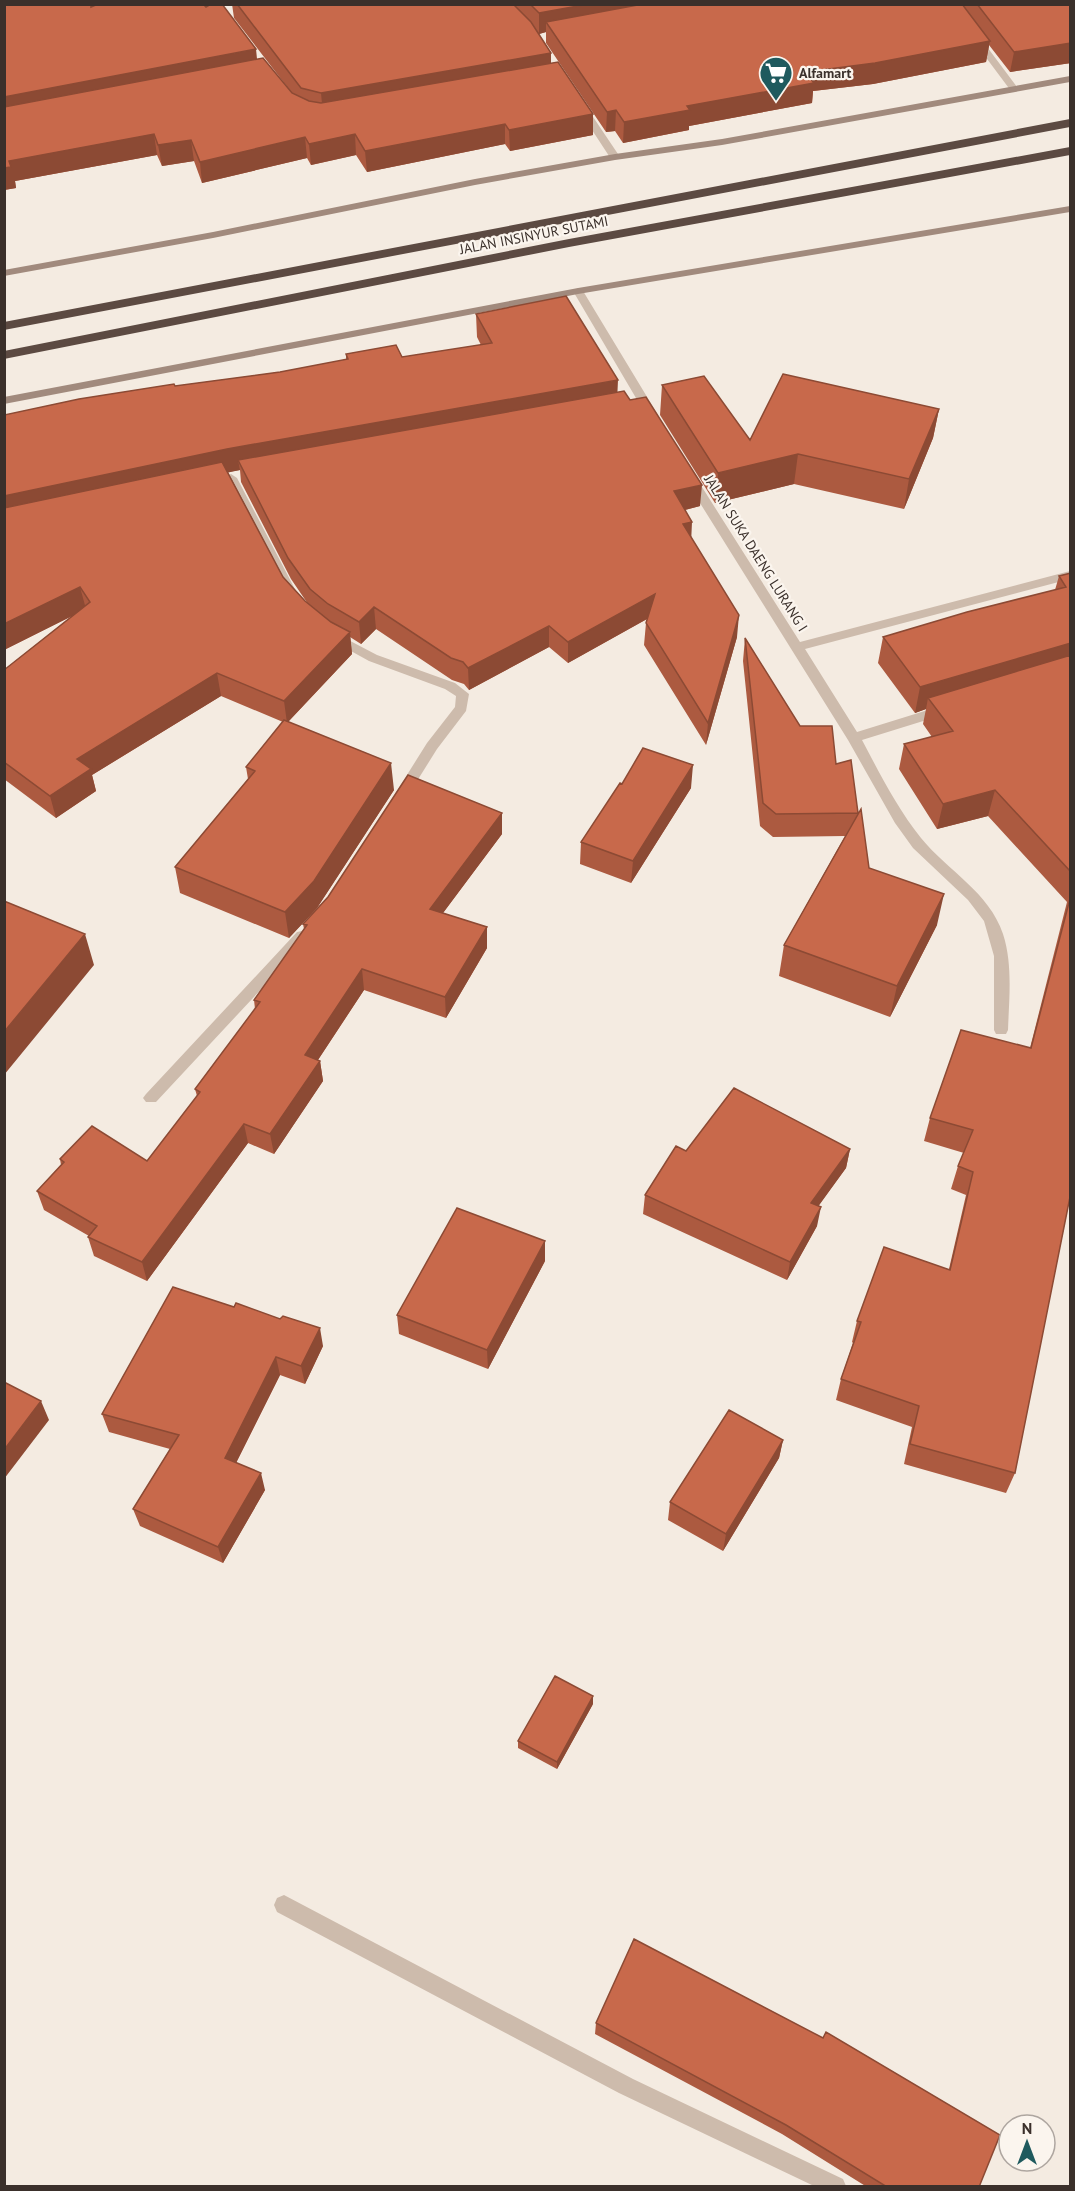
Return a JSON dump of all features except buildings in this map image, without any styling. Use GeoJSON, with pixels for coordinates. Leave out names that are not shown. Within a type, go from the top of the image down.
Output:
{"type":"FeatureCollection","features":[{"type":"Feature","properties":{"kind":"highway","name":"JALAN INSINYUR SUTAMI"},"geometry":{"type":"LineString","coordinates":[[4,326],[1071,123]]}},
{"type":"Feature","properties":{"kind":"highway","name":"JALAN INSINYUR SUTAMI"},"geometry":{"type":"LineString","coordinates":[[4,355],[569,243],[1071,151]]}},
{"type":"Feature","properties":{"kind":"street"},"geometry":{"type":"LineString","coordinates":[[950,4],[1014,89]]}},
{"type":"Feature","properties":{"kind":"street"},"geometry":{"type":"LineString","coordinates":[[4,273],[615,157],[722,142],[1071,79]]}},
{"type":"Feature","properties":{"kind":"street"},"geometry":{"type":"LineString","coordinates":[[575,97],[615,157]]}},
{"type":"Feature","properties":{"kind":"street"},"geometry":{"type":"LineString","coordinates":[[4,401],[578,291],[1069,211]]}},
{"type":"Feature","properties":{"kind":"street"},"geometry":{"type":"LineString","coordinates":[[578,291],[638,404],[657,422]]}},
{"type":"Feature","properties":{"kind":"street","name":"JALAN SUKA DAENG LURANG I"},"geometry":{"type":"LineString","coordinates":[[687,472],[854,738],[899,817],[919,845],[981,904],[988,916],[1001,950],[1001,1030]]}},
{"type":"Feature","properties":{"kind":"street"},"geometry":{"type":"LineString","coordinates":[[232,478],[294,598],[300,605]]}},
{"type":"Feature","properties":{"kind":"street"},"geometry":{"type":"LineString","coordinates":[[797,647],[1071,575]]}},
{"type":"Feature","properties":{"kind":"street"},"geometry":{"type":"LineString","coordinates":[[321,626],[339,640],[373,658],[450,686],[463,694],[461,708],[432,746],[394,805]]}},
{"type":"Feature","properties":{"kind":"street"},"geometry":{"type":"LineString","coordinates":[[854,738],[954,707]]}},
{"type":"Feature","properties":{"kind":"street"},"geometry":{"type":"LineString","coordinates":[[151,1098],[309,930]]}},
{"type":"Feature","properties":{"kind":"street"},"geometry":{"type":"LineString","coordinates":[[284,1905],[626,2086],[836,2187]]}},
{"type":"Feature","properties":{"kind":"place","name":"Alfamart"},"geometry":{"type":"Point","coordinates":[776,102]}}]}
